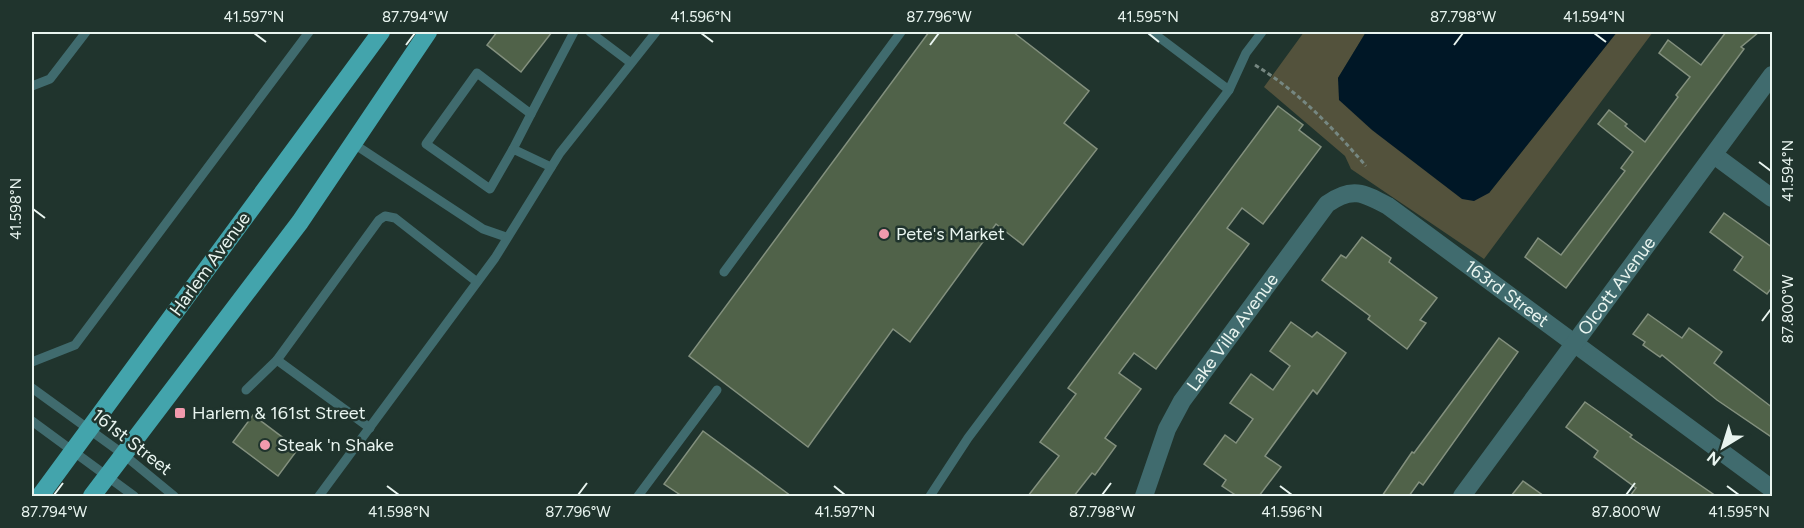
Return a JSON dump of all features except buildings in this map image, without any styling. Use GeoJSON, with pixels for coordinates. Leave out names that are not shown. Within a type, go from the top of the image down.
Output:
{"type":"FeatureCollection","features":[{"type":"Feature","properties":{"kind":"main road","name":"Harlem Avenue"},"geometry":{"type":"LineString","coordinates":[[40,496],[381,32]]}},
{"type":"Feature","properties":{"kind":"main road"},"geometry":{"type":"LineString","coordinates":[[92,496],[300,222],[428,32]]}},
{"type":"Feature","properties":{"kind":"street","name":"Olcott Avenue"},"geometry":{"type":"LineString","coordinates":[[1462,496],[1773,75]]}},
{"type":"Feature","properties":{"kind":"street"},"geometry":{"type":"LineString","coordinates":[[1714,155],[1773,198]]}},
{"type":"Feature","properties":{"kind":"street","name":"163rd Street"},"geometry":{"type":"LineString","coordinates":[[1352,194],[1364,193],[1388,206],[1773,489]]}},
{"type":"Feature","properties":{"kind":"street","name":"Lake Villa Avenue"},"geometry":{"type":"LineString","coordinates":[[1144,496],[1167,429],[1182,401],[1327,204],[1338,196],[1352,194]]}},
{"type":"Feature","properties":{"kind":"lane"},"geometry":{"type":"LineString","coordinates":[[32,86],[50,79],[86,32]]}},
{"type":"Feature","properties":{"kind":"lane"},"geometry":{"type":"LineString","coordinates":[[32,363],[75,345],[309,32]]}},
{"type":"Feature","properties":{"kind":"lane"},"geometry":{"type":"LineString","coordinates":[[531,114],[477,73],[426,144],[490,189],[513,149],[574,32]]}},
{"type":"Feature","properties":{"kind":"lane"},"geometry":{"type":"LineString","coordinates":[[590,32],[631,63]]}},
{"type":"Feature","properties":{"kind":"lane"},"geometry":{"type":"LineString","coordinates":[[319,496],[477,282],[551,167],[656,32]]}},
{"type":"Feature","properties":{"kind":"lane"},"geometry":{"type":"LineString","coordinates":[[724,272],[901,32]]}},
{"type":"Feature","properties":{"kind":"lane"},"geometry":{"type":"LineString","coordinates":[[1152,32],[1229,90]]}},
{"type":"Feature","properties":{"kind":"lane"},"geometry":{"type":"LineString","coordinates":[[930,496],[968,438],[1229,90],[1243,58],[1262,32]]}},
{"type":"Feature","properties":{"kind":"lane"},"geometry":{"type":"LineString","coordinates":[[354,144],[483,229],[506,237]]}},
{"type":"Feature","properties":{"kind":"lane"},"geometry":{"type":"LineString","coordinates":[[513,149],[551,167]]}},
{"type":"Feature","properties":{"kind":"lane"},"geometry":{"type":"LineString","coordinates":[[246,390],[277,360],[379,220],[385,216],[395,218],[477,282]]}},
{"type":"Feature","properties":{"kind":"lane"},"geometry":{"type":"LineString","coordinates":[[277,360],[370,428]]}},
{"type":"Feature","properties":{"kind":"lane","name":"161st Street"},"geometry":{"type":"LineString","coordinates":[[32,388],[123,454],[174,496]]}},
{"type":"Feature","properties":{"kind":"lane"},"geometry":{"type":"LineString","coordinates":[[638,496],[717,390]]}},
{"type":"Feature","properties":{"kind":"lane"},"geometry":{"type":"LineString","coordinates":[[32,421],[134,496]]}},
{"type":"Feature","properties":{"kind":"path"},"geometry":{"type":"LineString","coordinates":[[1243,58],[1286,84],[1323,117],[1366,166]]}},
{"type":"Feature","properties":{"kind":"shaded area"},"geometry":{"type":"Polygon","coordinates":[[[1304,32],[1366,32],[1338,78],[1489,193],[1617,32],[1653,32],[1484,259],[1351,169],[1345,156],[1264,87],[1304,32]]]}},
{"type":"Feature","properties":{"kind":"water"},"geometry":{"type":"Polygon","coordinates":[[[1366,32],[1617,32],[1489,193],[1474,201],[1462,199],[1372,130],[1339,100],[1338,78],[1366,32]]]}},
{"type":"Feature","properties":{"kind":"place","name":"Pete's Market"},"geometry":{"type":"Point","coordinates":[884,234]}},
{"type":"Feature","properties":{"kind":"place","name":"Harlem & 161st Street"},"geometry":{"type":"Point","coordinates":[180,413]}},
{"type":"Feature","properties":{"kind":"place","name":"Steak 'n Shake"},"geometry":{"type":"Point","coordinates":[265,445]}}]}
